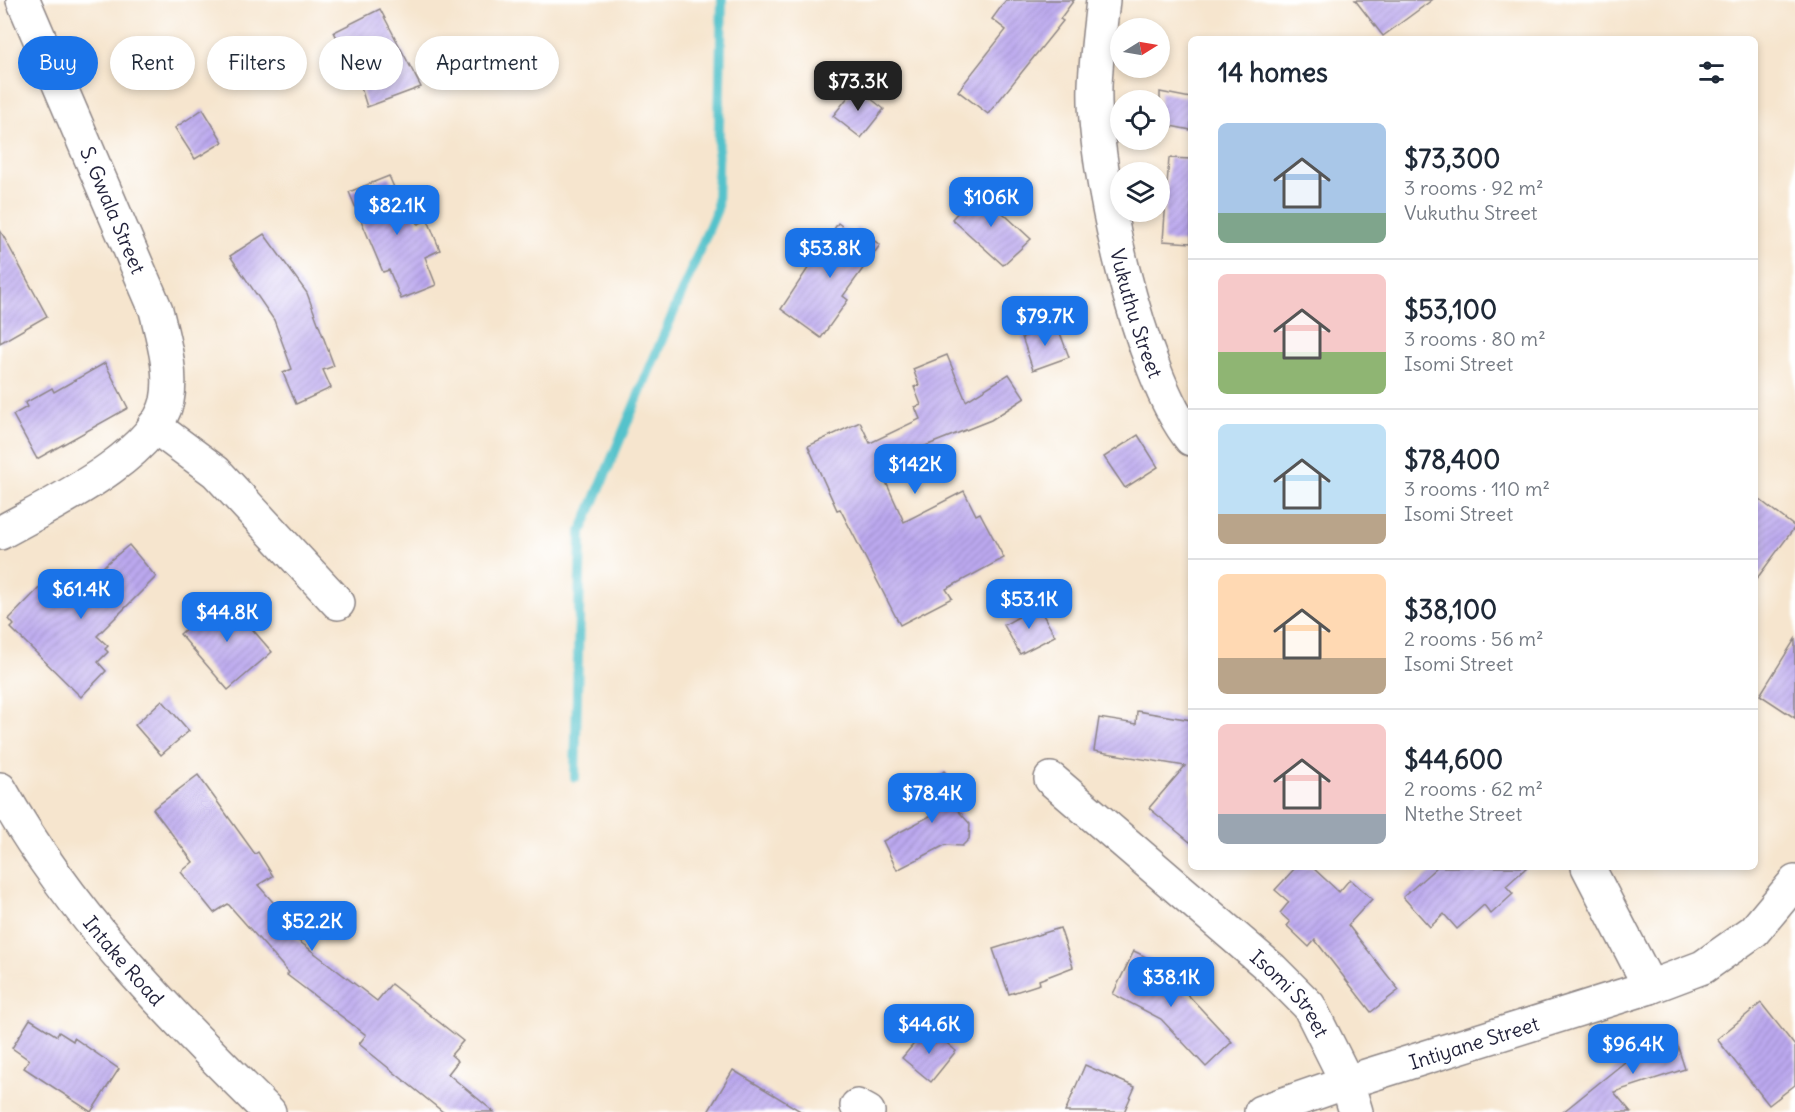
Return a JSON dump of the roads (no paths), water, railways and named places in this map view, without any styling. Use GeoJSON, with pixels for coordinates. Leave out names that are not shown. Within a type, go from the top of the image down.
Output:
{"type":"FeatureCollection","features":[{"type":"Feature","properties":{"kind":"street","name":"S. Gwala Street"},"geometry":{"type":"LineString","coordinates":[[0,533],[93,480],[134,450],[154,426],[166,403],[168,381],[165,347],[156,310],[23,0]]}},
{"type":"Feature","properties":{"kind":"street","name":"Vukuthu Street"},"geometry":{"type":"LineString","coordinates":[[1103,0],[1095,87],[1099,154],[1128,289],[1159,379],[1188,433]]}},
{"type":"Feature","properties":{"kind":"street"},"geometry":{"type":"LineString","coordinates":[[154,426],[216,472],[338,603]]}},
{"type":"Feature","properties":{"kind":"street","name":"Isomi Street"},"geometry":{"type":"LineString","coordinates":[[1051,779],[1272,969],[1309,1006],[1351,1097]]}},
{"type":"Feature","properties":{"kind":"street","name":"Intake Road"},"geometry":{"type":"LineString","coordinates":[[0,789],[22,828],[89,922],[176,1021],[268,1112]]}},
{"type":"Feature","properties":{"kind":"street"},"geometry":{"type":"LineString","coordinates":[[1590,870],[1650,987]]}},
{"type":"Feature","properties":{"kind":"street","name":"Intiyane Street"},"geometry":{"type":"LineString","coordinates":[[1261,1112],[1351,1097],[1703,967],[1731,949],[1775,909],[1795,882]]}},
{"type":"Feature","properties":{"kind":"waterway"},"geometry":{"type":"LineString","coordinates":[[575,777],[581,532],[717,209],[722,0]]}}]}
